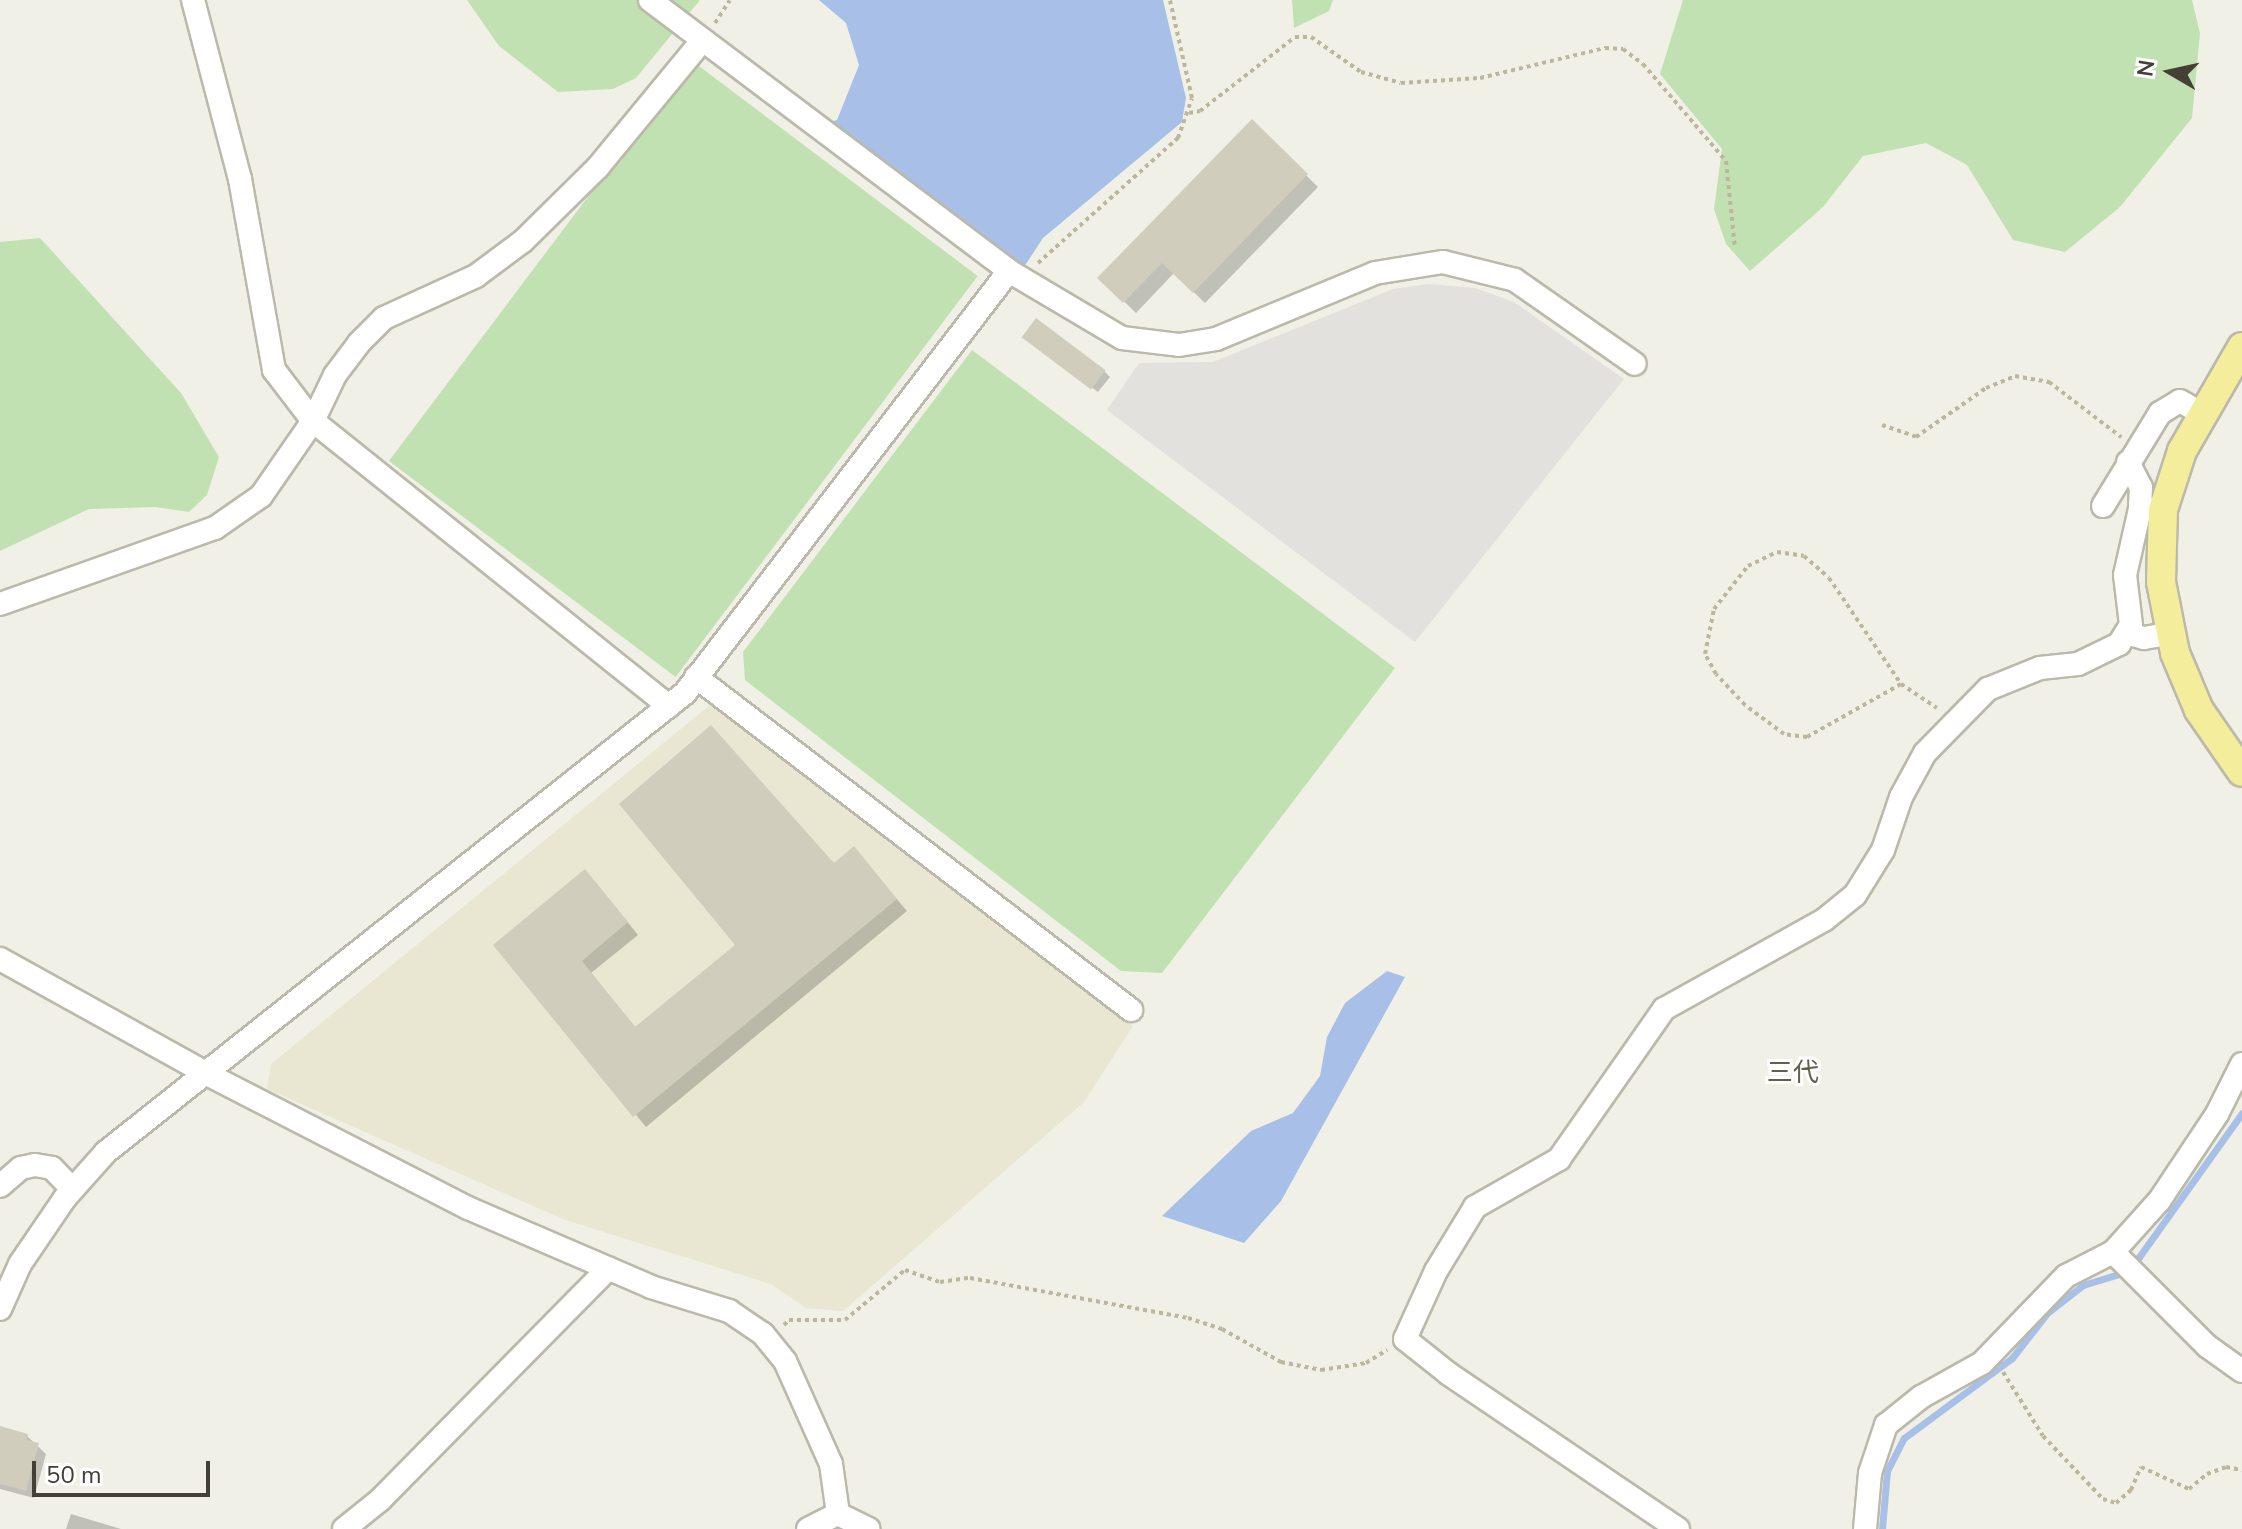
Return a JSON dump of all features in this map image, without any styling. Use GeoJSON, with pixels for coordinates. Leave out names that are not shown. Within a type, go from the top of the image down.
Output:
{"type":"FeatureCollection","features":[{"type":"Feature","properties":{"kind":"main road"},"geometry":{"type":"LineString","coordinates":[[2242,347],[2151,510],[2171,633],[2199,710],[2242,772]]}},
{"type":"Feature","properties":{"kind":"street"},"geometry":{"type":"LineString","coordinates":[[193,0],[240,179],[274,370],[313,421],[669,706]]}},
{"type":"Feature","properties":{"kind":"street"},"geometry":{"type":"LineString","coordinates":[[650,0],[1017,276],[1122,338],[1179,345],[1216,339],[1375,273],[1443,262],[1515,280],[1635,364]]}},
{"type":"Feature","properties":{"kind":"street"},"geometry":{"type":"LineString","coordinates":[[0,604],[215,528],[261,496],[313,421],[335,375],[359,343],[384,318],[476,276],[523,241],[598,167],[702,41]]}},
{"type":"Feature","properties":{"kind":"street"},"geometry":{"type":"LineString","coordinates":[[0,1309],[20,1264],[72,1189],[106,1152],[209,1075],[669,706],[696,677],[1017,276]]}},
{"type":"Feature","properties":{"kind":"street"},"geometry":{"type":"LineString","coordinates":[[2103,506],[2160,413],[2180,401],[2204,415]]}},
{"type":"Feature","properties":{"kind":"street"},"geometry":{"type":"LineString","coordinates":[[1678,1529],[1449,1374],[1405,1339],[1436,1271],[1475,1207],[1559,1159],[1664,1009],[1824,920],[1855,895],[1883,850],[1901,797],[1925,753],[1955,721],[1988,689],[2040,668],[2078,664],[2119,644],[2131,625],[2125,575],[2151,510],[2128,462]]}},
{"type":"Feature","properties":{"kind":"street"},"geometry":{"type":"LineString","coordinates":[[2126,633],[2144,638],[2171,633]]}},
{"type":"Feature","properties":{"kind":"street"},"geometry":{"type":"LineString","coordinates":[[696,677],[1131,1010]]}},
{"type":"Feature","properties":{"kind":"street"},"geometry":{"type":"LineString","coordinates":[[0,959],[209,1075],[468,1208],[608,1269],[729,1311],[768,1340],[785,1361],[826,1451],[838,1514]]}},
{"type":"Feature","properties":{"kind":"street"},"geometry":{"type":"LineString","coordinates":[[1865,1529],[1870,1473],[1886,1425],[1989,1354],[2066,1276],[2113,1252],[2159,1201],[2217,1114],[2242,1064]]}},
{"type":"Feature","properties":{"kind":"street"},"geometry":{"type":"LineString","coordinates":[[0,1186],[21,1168],[35,1165],[52,1168],[72,1189]]}},
{"type":"Feature","properties":{"kind":"street"},"geometry":{"type":"LineString","coordinates":[[2113,1252],[2207,1346],[2242,1371]]}},
{"type":"Feature","properties":{"kind":"street"},"geometry":{"type":"LineString","coordinates":[[344,1529],[380,1500],[608,1269]]}},
{"type":"Feature","properties":{"kind":"street"},"geometry":{"type":"LineString","coordinates":[[808,1529],[820,1519],[838,1514],[869,1529]]}},
{"type":"Feature","properties":{"kind":"path"},"geometry":{"type":"LineString","coordinates":[[1017,276],[1138,179],[1178,138],[1189,113],[1186,58],[1170,0]]}},
{"type":"Feature","properties":{"kind":"path"},"geometry":{"type":"LineString","coordinates":[[1189,113],[1200,111],[1295,37],[1311,37],[1361,72],[1401,83],[1480,78],[1605,48],[1623,49],[1643,64],[1726,161],[1735,248]]}},
{"type":"Feature","properties":{"kind":"path"},"geometry":{"type":"LineString","coordinates":[[1882,425],[1916,437],[1986,388],[2015,376],[2049,382],[2079,401],[2123,438],[2128,462]]}},
{"type":"Feature","properties":{"kind":"path"},"geometry":{"type":"LineString","coordinates":[[1901,684],[1807,737],[1784,734],[1745,705],[1716,674],[1705,654],[1714,609],[1748,566],[1777,552],[1804,556],[1829,578],[1901,684],[1955,721]]}},
{"type":"Feature","properties":{"kind":"path"},"geometry":{"type":"LineString","coordinates":[[768,1340],[789,1320],[845,1320],[905,1270],[940,1282],[970,1278],[1188,1318],[1222,1329],[1281,1362],[1321,1370],[1366,1363],[1405,1339]]}},
{"type":"Feature","properties":{"kind":"path"},"geometry":{"type":"LineString","coordinates":[[1989,1354],[2043,1436],[2103,1499],[2116,1503],[2124,1497],[2141,1467],[2189,1489],[2226,1467],[2242,1470]]}},
{"type":"Feature","properties":{"kind":"shaded area"},"geometry":{"type":"Polygon","coordinates":[[[1428,284],[1475,288],[1514,302],[1624,379],[1415,642],[1107,410],[1139,363],[1213,362],[1393,289],[1428,284]]]}},
{"type":"Feature","properties":{"kind":"shaded area"},"geometry":{"type":"Polygon","coordinates":[[[710,705],[1133,1026],[1084,1102],[843,1311],[806,1308],[771,1284],[565,1220],[267,1089],[271,1064],[710,705]]]}},
{"type":"Feature","properties":{"kind":"green space"},"geometry":{"type":"Polygon","coordinates":[[[467,0],[700,0],[636,78],[613,89],[558,92],[499,46],[467,0]]]}},
{"type":"Feature","properties":{"kind":"green space"},"geometry":{"type":"Polygon","coordinates":[[[1292,0],[1333,0],[1329,11],[1294,28],[1292,0]]]}},
{"type":"Feature","properties":{"kind":"green space"},"geometry":{"type":"Polygon","coordinates":[[[1683,0],[2192,0],[2200,33],[2192,118],[2120,207],[2065,252],[2013,240],[1967,165],[1926,143],[1863,156],[1823,207],[1750,271],[1726,244],[1714,209],[1722,149],[1660,74],[1683,0]]]}},
{"type":"Feature","properties":{"kind":"green space"},"geometry":{"type":"Polygon","coordinates":[[[691,60],[978,276],[676,677],[389,461],[691,60]]]}},
{"type":"Feature","properties":{"kind":"green space"},"geometry":{"type":"Polygon","coordinates":[[[40,238],[181,393],[219,457],[207,495],[189,512],[155,507],[89,509],[0,551],[0,242],[40,238]]]}},
{"type":"Feature","properties":{"kind":"green space"},"geometry":{"type":"Polygon","coordinates":[[[972,350],[1395,668],[1162,973],[1121,971],[745,680],[743,652],[972,350]]]}},
{"type":"Feature","properties":{"kind":"water"},"geometry":{"type":"Polygon","coordinates":[[[819,0],[1163,0],[1186,98],[1182,122],[1043,238],[1024,267],[823,124],[837,120],[859,65],[846,23],[819,0]]]}},
{"type":"Feature","properties":{"kind":"water"},"geometry":{"type":"Polygon","coordinates":[[[1387,971],[1405,977],[1281,1201],[1244,1243],[1162,1216],[1251,1131],[1293,1113],[1320,1076],[1327,1037],[1345,1003],[1387,971]]]}},
{"type":"Feature","properties":{"kind":"building"},"geometry":{"type":"Polygon","coordinates":[[[1252,119],[1308,174],[1193,293],[1162,263],[1123,303],[1097,278],[1252,119]]]}},
{"type":"Feature","properties":{"kind":"building"},"geometry":{"type":"Polygon","coordinates":[[[1036,318],[1105,370],[1091,390],[1022,337],[1036,318]]]}},
{"type":"Feature","properties":{"kind":"building"},"geometry":{"type":"Polygon","coordinates":[[[711,725],[834,863],[854,846],[897,899],[633,1117],[493,945],[585,869],[628,922],[582,961],[635,1027],[735,945],[619,804],[711,725]]]}},
{"type":"Feature","properties":{"kind":"building"},"geometry":{"type":"Polygon","coordinates":[[[0,1426],[28,1434],[27,1440],[39,1443],[26,1491],[0,1484],[0,1426]]]}},
{"type":"Feature","properties":{"kind":"waterway"},"geometry":{"type":"LineString","coordinates":[[1882,1529],[1887,1471],[1904,1438],[2012,1358],[2047,1313],[2083,1285],[2119,1274],[2139,1257],[2242,1113]]}},
{"type":"Feature","properties":{"kind":"district","name":"三代"},"geometry":{"type":"Point","coordinates":[1793,1073]}}]}
